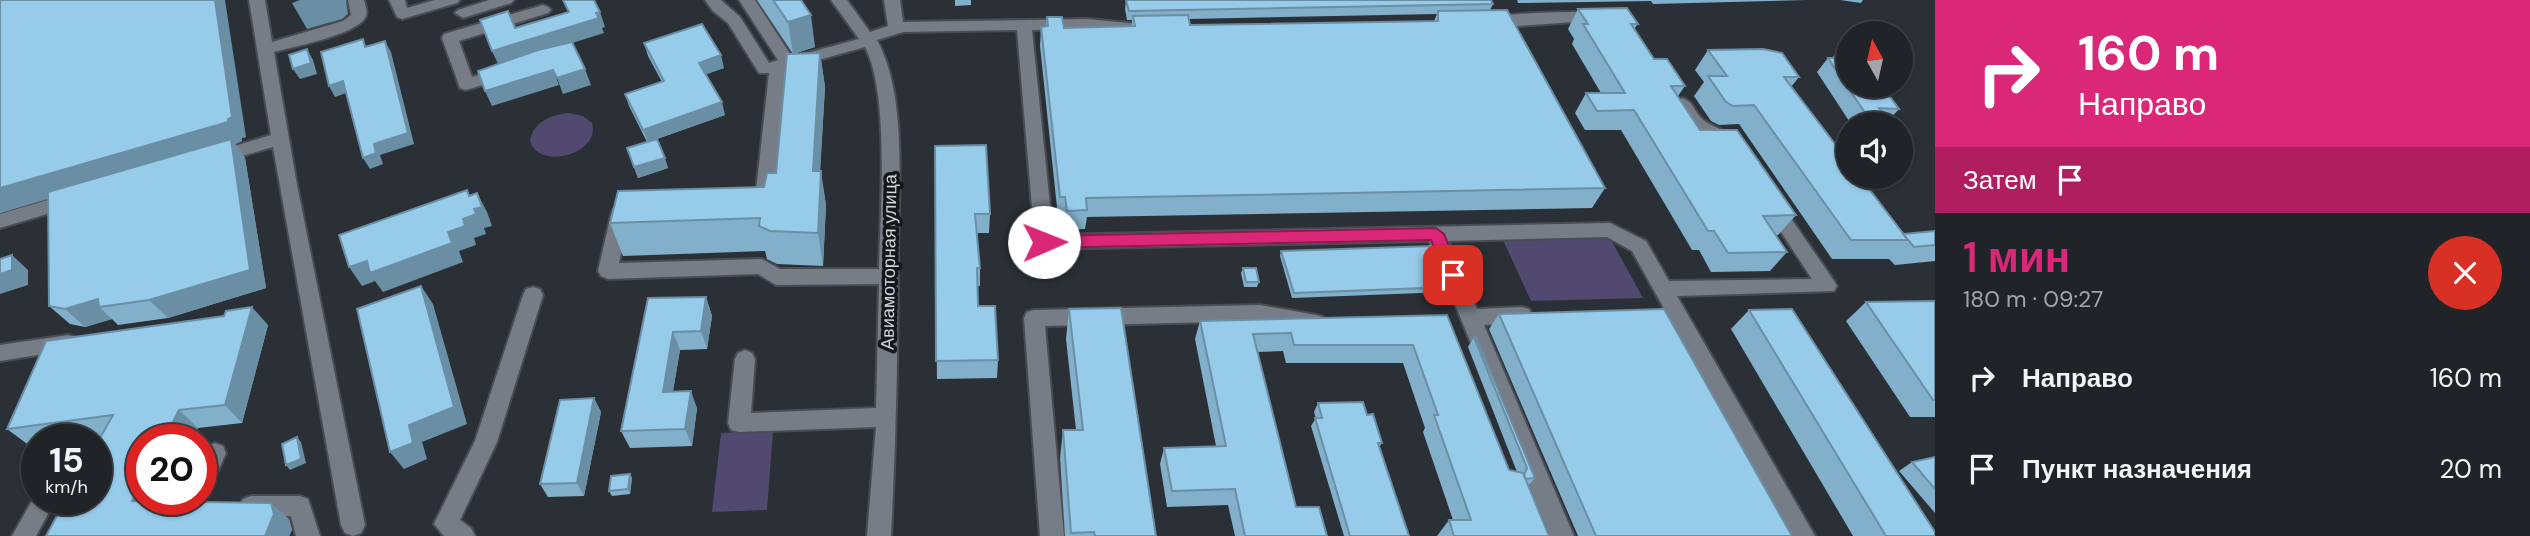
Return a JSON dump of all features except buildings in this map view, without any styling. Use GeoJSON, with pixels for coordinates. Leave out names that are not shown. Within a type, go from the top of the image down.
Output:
{"type":"FeatureCollection","features":[{"type":"Feature","properties":{"kind":"street"},"geometry":{"type":"LineString","coordinates":[[257,0],[288,185],[353,525]]}},
{"type":"Feature","properties":{"kind":"street"},"geometry":{"type":"LineString","coordinates":[[265,49],[349,25],[358,20],[360,14],[356,0]]}},
{"type":"Feature","properties":{"kind":"street"},"geometry":{"type":"LineString","coordinates":[[397,0],[402,15],[452,0]]}},
{"type":"Feature","properties":{"kind":"street"},"geometry":{"type":"LineString","coordinates":[[463,13],[506,0]]}},
{"type":"Feature","properties":{"kind":"street"},"geometry":{"type":"LineString","coordinates":[[713,0],[718,8],[734,20],[765,69],[896,29],[892,0]]}},
{"type":"Feature","properties":{"kind":"street"},"geometry":{"type":"LineString","coordinates":[[747,0],[783,64],[762,212],[749,212]]}},
{"type":"Feature","properties":{"kind":"street","name":"Авиамоторная улица"},"geometry":{"type":"LineString","coordinates":[[839,0],[868,39],[880,61],[885,83],[890,155],[887,417],[879,536]]}},
{"type":"Feature","properties":{"kind":"street"},"geometry":{"type":"LineString","coordinates":[[525,66],[466,84],[450,38],[544,11]]}},
{"type":"Feature","properties":{"kind":"street"},"geometry":{"type":"LineString","coordinates":[[1467,23],[1612,17]]}},
{"type":"Feature","properties":{"kind":"street"},"geometry":{"type":"LineString","coordinates":[[1148,28],[1087,24],[1024,25],[1044,242],[1610,230],[1639,246],[1803,536]]}},
{"type":"Feature","properties":{"kind":"street"},"geometry":{"type":"LineString","coordinates":[[1675,92],[1696,124],[1727,139],[1742,161]]}},
{"type":"Feature","properties":{"kind":"street"},"geometry":{"type":"LineString","coordinates":[[194,164],[281,139]]}},
{"type":"Feature","properties":{"kind":"street"},"geometry":{"type":"LineString","coordinates":[[1662,289],[1827,286],[1765,195]]}},
{"type":"Feature","properties":{"kind":"street"},"geometry":{"type":"LineString","coordinates":[[646,215],[620,215],[608,271],[762,266],[776,277],[888,276]]}},
{"type":"Feature","properties":{"kind":"street"},"geometry":{"type":"LineString","coordinates":[[1436,234],[1562,536]]}},
{"type":"Feature","properties":{"kind":"street"},"geometry":{"type":"LineString","coordinates":[[463,536],[446,524],[486,442],[533,295]]}},
{"type":"Feature","properties":{"kind":"street"},"geometry":{"type":"LineString","coordinates":[[1647,311],[1675,310]]}},
{"type":"Feature","properties":{"kind":"street"},"geometry":{"type":"LineString","coordinates":[[1052,536],[1034,318],[1260,313],[1334,324]]}},
{"type":"Feature","properties":{"kind":"street"},"geometry":{"type":"LineString","coordinates":[[1470,317],[1538,314]]}},
{"type":"Feature","properties":{"kind":"street"},"geometry":{"type":"LineString","coordinates":[[0,353],[93,340]]}},
{"type":"Feature","properties":{"kind":"street"},"geometry":{"type":"LineString","coordinates":[[746,359],[739,423],[887,417]]}},
{"type":"Feature","properties":{"kind":"street"},"geometry":{"type":"LineString","coordinates":[[232,506],[300,506],[308,536]]}},
{"type":"Feature","properties":{"kind":"street"},"geometry":{"type":"LineString","coordinates":[[24,536],[36,515]]}},
{"type":"Feature","properties":{"kind":"lane"},"geometry":{"type":"LineString","coordinates":[[896,29],[1024,25]]}},
{"type":"Feature","properties":{"kind":"lane"},"geometry":{"type":"LineString","coordinates":[[0,221],[91,194]]}},
{"type":"Feature","properties":{"kind":"shaded area"},"geometry":{"type":"Polygon","coordinates":[[[568,113],[583,116],[592,123],[592,134],[587,143],[568,155],[556,157],[536,150],[530,141],[539,124],[568,113]]]}},
{"type":"Feature","properties":{"kind":"shaded area"},"geometry":{"type":"Polygon","coordinates":[[[1610,238],[1643,298],[1531,301],[1503,240],[1610,238]]]}},
{"type":"Feature","properties":{"kind":"shaded area"},"geometry":{"type":"Polygon","coordinates":[[[773,431],[767,510],[712,512],[721,433],[773,431]]]}},
{"type":"Feature","properties":{"kind":"route"},"geometry":{"type":"LineString","coordinates":[[1044,242],[1436,234],[1453,275]]}}]}
